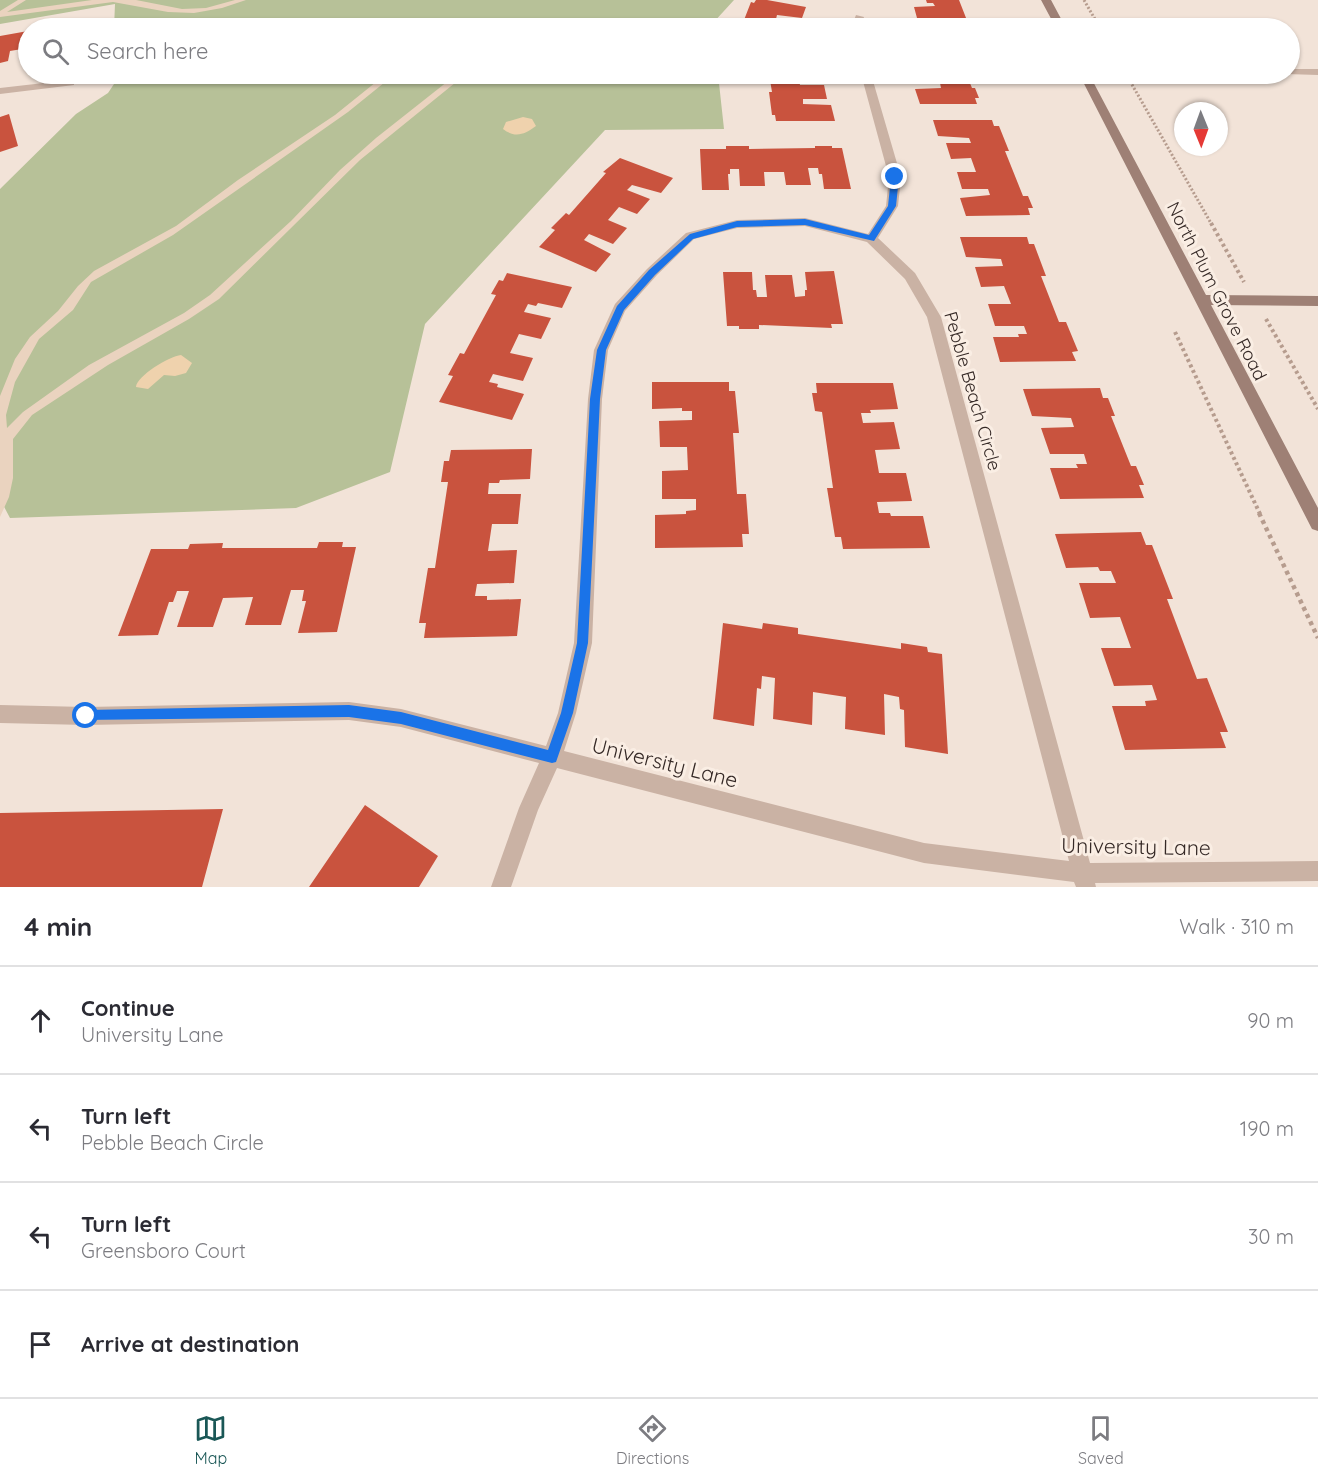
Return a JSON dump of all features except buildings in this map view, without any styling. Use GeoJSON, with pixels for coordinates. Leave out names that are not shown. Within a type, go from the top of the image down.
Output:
{"type":"FeatureCollection","features":[{"type":"Feature","properties":{"kind":"street"},"geometry":{"type":"LineString","coordinates":[[1046,0],[1056,18]]}},
{"type":"Feature","properties":{"kind":"street"},"geometry":{"type":"LineString","coordinates":[[1300,72],[1318,72]]}},
{"type":"Feature","properties":{"kind":"street"},"geometry":{"type":"LineString","coordinates":[[0,91],[61,84]]}},
{"type":"Feature","properties":{"kind":"street"},"geometry":{"type":"LineString","coordinates":[[869,84],[895,177],[892,206],[871,239]]}},
{"type":"Feature","properties":{"kind":"street","name":"North Plum Grove Road"},"geometry":{"type":"LineString","coordinates":[[1089,84],[1318,524]]}},
{"type":"Feature","properties":{"kind":"street","name":"Pebble Beach Circle"},"geometry":{"type":"LineString","coordinates":[[501,887],[529,808],[552,757],[567,713],[583,643],[595,399],[601,350],[620,308],[652,272],[690,236],[737,224],[805,222],[871,239],[910,276],[934,317],[1085,880]]}},
{"type":"Feature","properties":{"kind":"street"},"geometry":{"type":"LineString","coordinates":[[1201,300],[1318,301]]}},
{"type":"Feature","properties":{"kind":"street","name":"University Lane"},"geometry":{"type":"LineString","coordinates":[[0,714],[86,716],[349,711],[401,718],[924,853],[1085,880],[1318,871]]}},
{"type":"Feature","properties":{"kind":"path"},"geometry":{"type":"LineString","coordinates":[[1084,0],[1094,18]]}},
{"type":"Feature","properties":{"kind":"path"},"geometry":{"type":"LineString","coordinates":[[1132,84],[1234,265]]}},
{"type":"Feature","properties":{"kind":"path"},"geometry":{"type":"LineString","coordinates":[[1175,332],[1318,638]]}},
{"type":"Feature","properties":{"kind":"path"},"geometry":{"type":"LineString","coordinates":[[1275,336],[1318,410]]}},
{"type":"Feature","properties":{"kind":"green space"},"geometry":{"type":"Polygon","coordinates":[[[0,0],[734,0],[718,18],[114,18],[115,4],[34,18],[18,18],[18,21],[0,24],[0,0]]]}},
{"type":"Feature","properties":{"kind":"green space"},"geometry":{"type":"Polygon","coordinates":[[[114,84],[719,84],[724,129],[605,130],[425,324],[390,472],[296,508],[10,518],[0,499],[0,189],[76,114],[108,93],[114,84]]]}},
{"type":"Feature","properties":{"kind":"sand"},"geometry":{"type":"Polygon","coordinates":[[[523,117],[532,119],[536,126],[520,134],[512,134],[503,129],[506,122],[523,117]]]}},
{"type":"Feature","properties":{"kind":"sand"},"geometry":{"type":"Polygon","coordinates":[[[181,355],[192,363],[186,373],[175,376],[164,375],[148,389],[136,387],[154,367],[181,355]]]}},
{"type":"Feature","properties":{"kind":"shaded area"},"geometry":{"type":"Polygon","coordinates":[[[18,0],[26,0],[7,12],[92,0],[136,0],[182,9],[206,8],[235,0],[246,0],[222,8],[194,13],[168,12],[113,2],[0,17],[0,11],[18,0]]]}},
{"type":"Feature","properties":{"kind":"shaded area"},"geometry":{"type":"Polygon","coordinates":[[[374,84],[383,84],[348,112],[173,235],[91,282],[73,310],[39,339],[15,382],[6,415],[7,428],[23,412],[89,365],[184,313],[210,295],[291,221],[340,170],[376,138],[444,84],[454,84],[360,160],[219,299],[189,319],[108,365],[32,415],[13,439],[13,478],[9,497],[0,517],[0,396],[15,359],[30,337],[58,311],[78,286],[94,271],[176,226],[238,180],[335,115],[374,84]]]}},
{"type":"Feature","properties":{"kind":"route"},"geometry":{"type":"LineString","coordinates":[[86,716],[349,711],[401,718],[552,757],[567,713],[583,643],[595,399],[601,350],[620,308],[652,272],[690,236],[737,224],[805,222],[871,239],[892,206],[895,177]]}}]}
